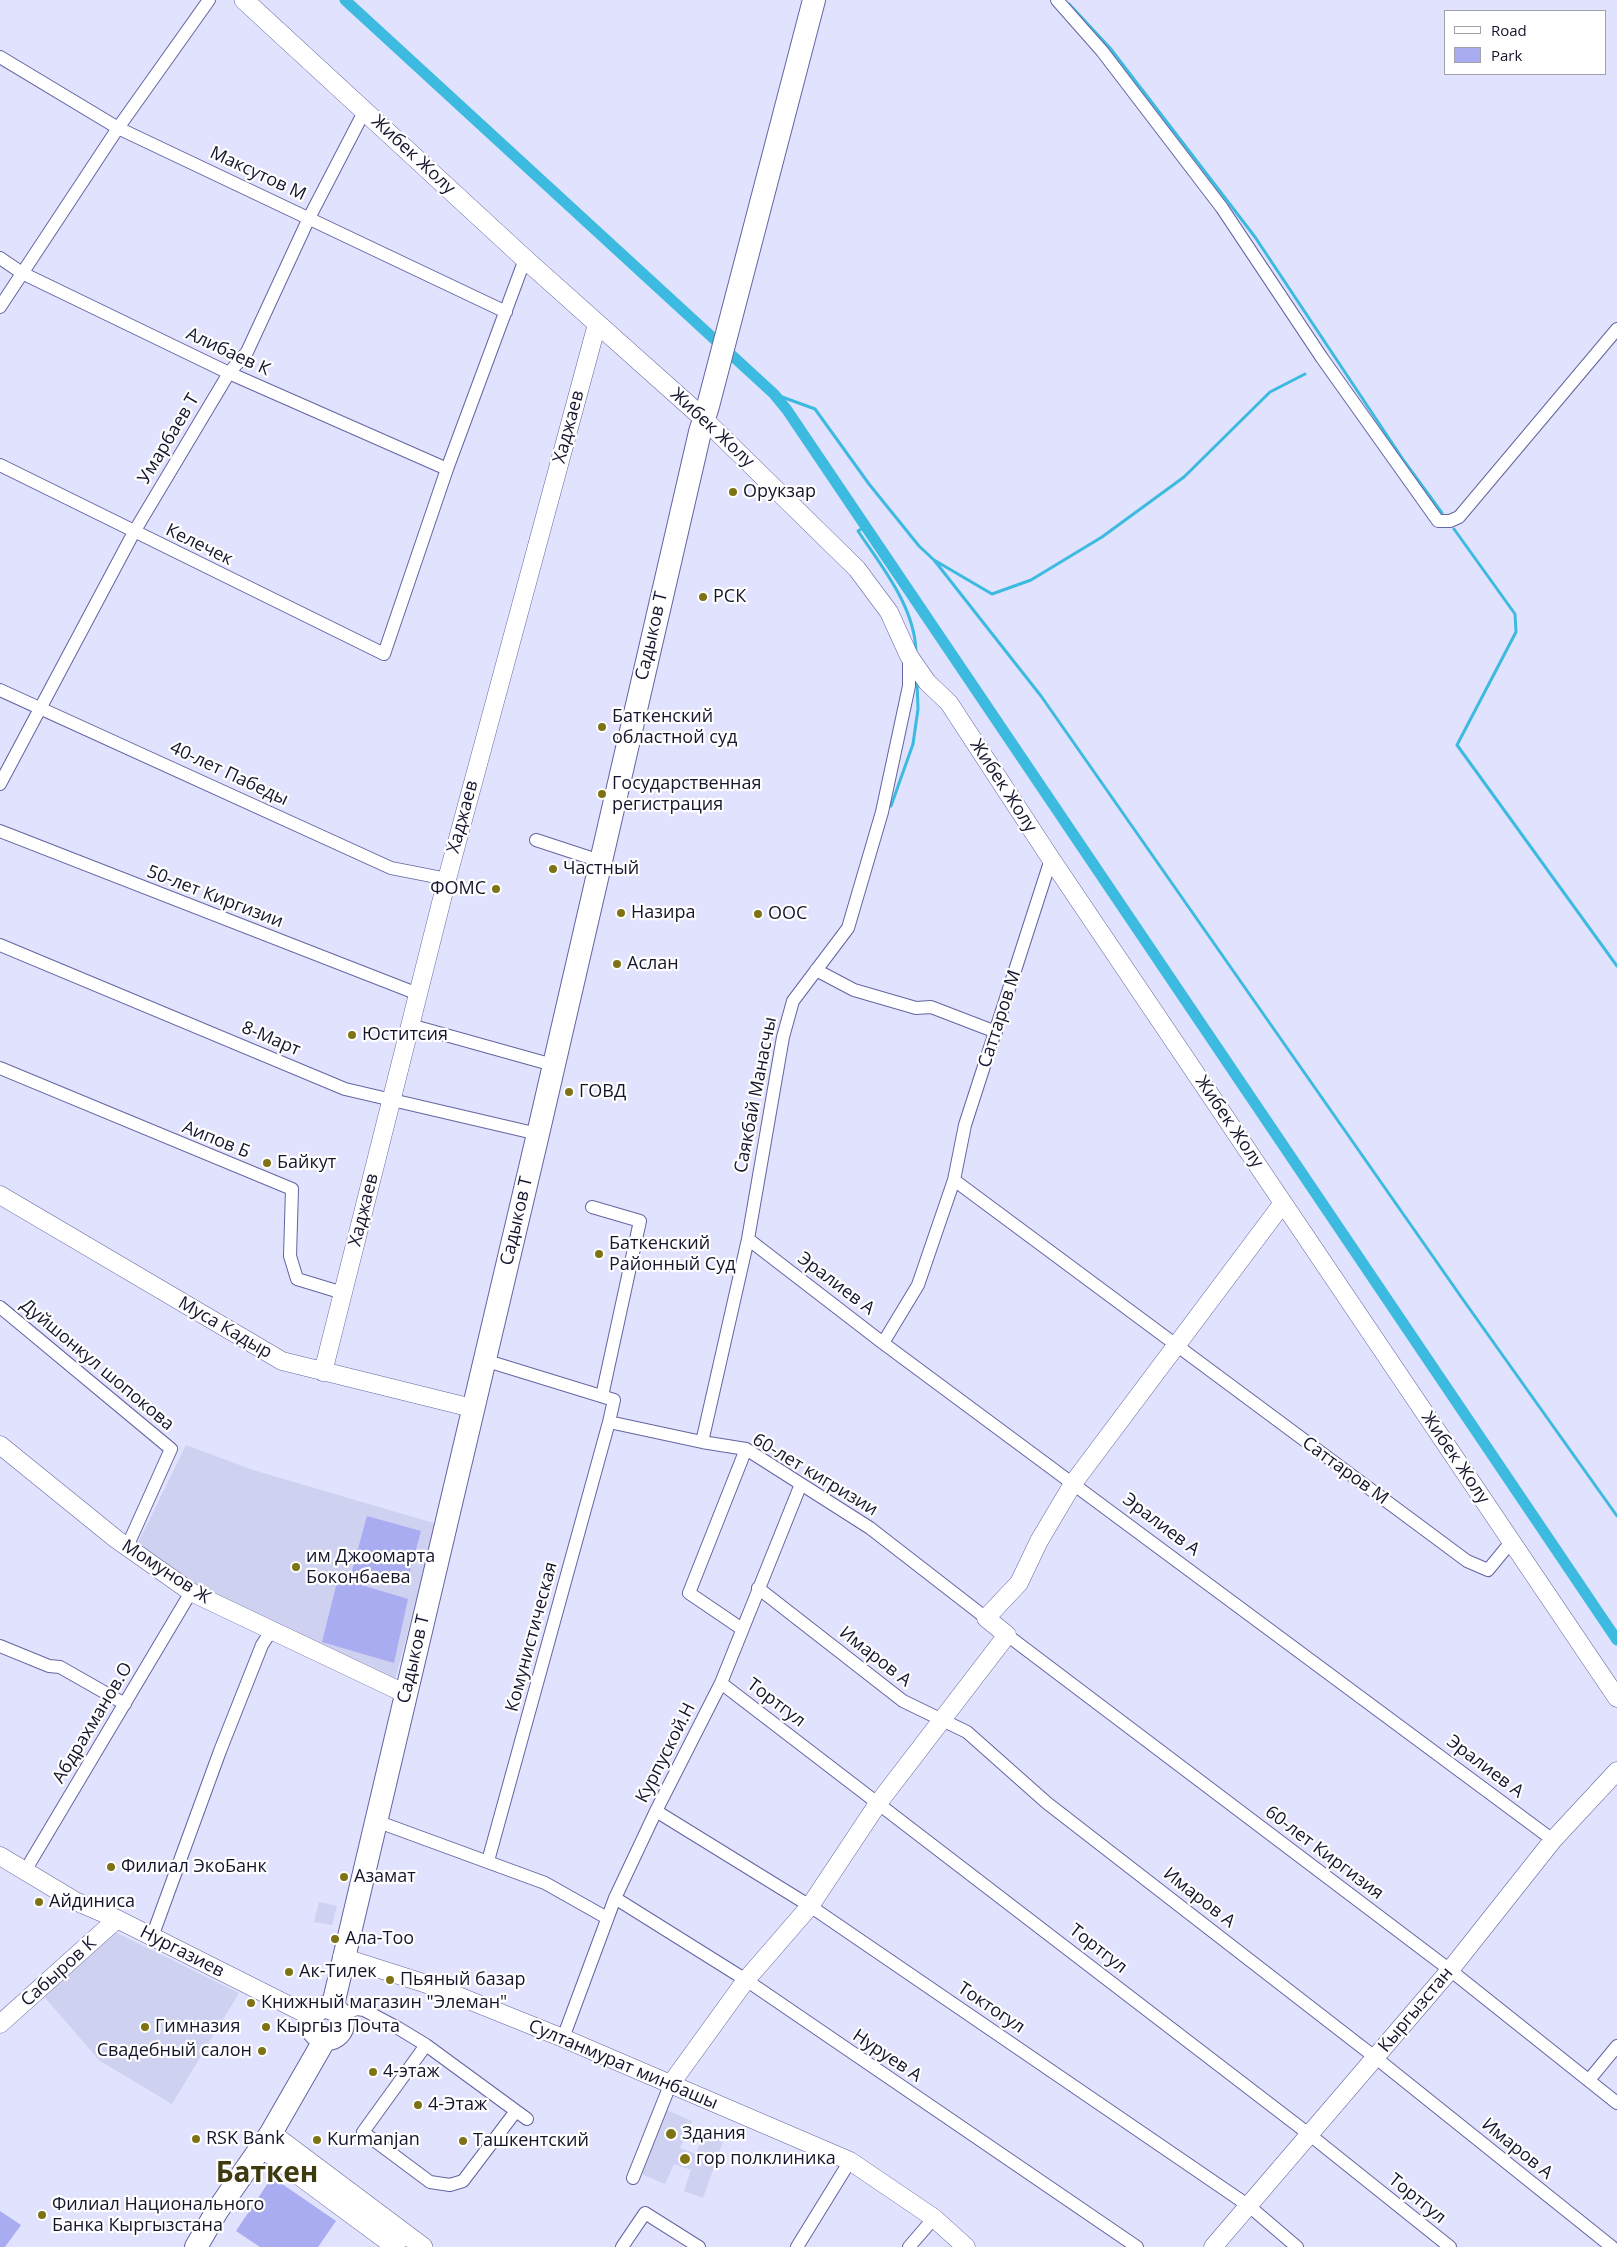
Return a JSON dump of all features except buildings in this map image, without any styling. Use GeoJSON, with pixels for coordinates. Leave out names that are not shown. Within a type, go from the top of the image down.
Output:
{"type":"FeatureCollection","features":[{"type":"Feature","properties":{"kind":"highway","name":"Садыков Т"},"geometry":{"type":"LineString","coordinates":[[328,2014],[376,1821],[538,1134],[701,425],[814,0]]}},
{"type":"Feature","properties":{"kind":"highway"},"geometry":{"type":"LineString","coordinates":[[196,2247],[217,2211],[266,2141],[324,2039],[312,2031],[328,2014]]}},
{"type":"Feature","properties":{"kind":"main road","name":"Жибек Жолу"},"geometry":{"type":"LineString","coordinates":[[244,0],[597,324],[701,425]]}},
{"type":"Feature","properties":{"kind":"main road"},"geometry":{"type":"LineString","coordinates":[[266,2141],[396,2247]]}},
{"type":"Feature","properties":{"kind":"main road"},"geometry":{"type":"LineString","coordinates":[[266,2141],[422,2247]]}},
{"type":"Feature","properties":{"kind":"street"},"geometry":{"type":"LineString","coordinates":[[0,307],[118,128],[209,0]]}},
{"type":"Feature","properties":{"kind":"street"},"geometry":{"type":"LineString","coordinates":[[1057,0],[1102,51],[1222,208],[1322,358],[1438,521],[1450,522],[1459,517],[1617,329]]}},
{"type":"Feature","properties":{"kind":"street","name":"Максутов М"},"geometry":{"type":"LineString","coordinates":[[0,57],[118,128],[506,312]]}},
{"type":"Feature","properties":{"kind":"street","name":"Умарбаев Т"},"geometry":{"type":"LineString","coordinates":[[0,784],[134,532],[228,373],[247,352],[309,218],[365,110]]}},
{"type":"Feature","properties":{"kind":"street","name":"Алибаев К"},"geometry":{"type":"LineString","coordinates":[[0,258],[22,273],[228,373],[447,469]]}},
{"type":"Feature","properties":{"kind":"street"},"geometry":{"type":"LineString","coordinates":[[447,469],[525,258]]}},
{"type":"Feature","properties":{"kind":"street","name":"Хаджаев"},"geometry":{"type":"LineString","coordinates":[[323,1372],[447,878],[597,324]]}},
{"type":"Feature","properties":{"kind":"street","name":"Жибек Жолу"},"geometry":{"type":"LineString","coordinates":[[701,425],[858,569],[889,612],[909,656],[928,682],[948,703],[1051,859],[1617,1698]]}},
{"type":"Feature","properties":{"kind":"street","name":"Келечек"},"geometry":{"type":"LineString","coordinates":[[0,465],[384,654],[447,469]]}},
{"type":"Feature","properties":{"kind":"street","name":"Саякбай Манасчы"},"geometry":{"type":"LineString","coordinates":[[702,1442],[748,1238],[783,1038],[793,1001],[848,928],[882,812],[909,686],[909,656]]}},
{"type":"Feature","properties":{"kind":"street","name":"40-лет Пабеды"},"geometry":{"type":"LineString","coordinates":[[0,690],[391,868],[447,878]]}},
{"type":"Feature","properties":{"kind":"street","name":"50-лет Киргизии"},"geometry":{"type":"LineString","coordinates":[[0,832],[418,994]]}},
{"type":"Feature","properties":{"kind":"street"},"geometry":{"type":"LineString","coordinates":[[536,840],[600,861]]}},
{"type":"Feature","properties":{"kind":"street","name":"Саттаров М"},"geometry":{"type":"LineString","coordinates":[[883,1343],[918,1285],[954,1180],[965,1125],[1051,859]]}},
{"type":"Feature","properties":{"kind":"street","name":"8-Март"},"geometry":{"type":"LineString","coordinates":[[0,945],[346,1089],[538,1134]]}},
{"type":"Feature","properties":{"kind":"street"},"geometry":{"type":"LineString","coordinates":[[816,970],[854,990],[916,1008],[931,1007],[996,1032]]}},
{"type":"Feature","properties":{"kind":"street"},"geometry":{"type":"LineString","coordinates":[[410,1025],[553,1065]]}},
{"type":"Feature","properties":{"kind":"street","name":"Аипов Б"},"geometry":{"type":"LineString","coordinates":[[0,1068],[292,1189],[290,1256],[297,1279],[343,1293]]}},
{"type":"Feature","properties":{"kind":"street","name":"Саттаров М"},"geometry":{"type":"LineString","coordinates":[[954,1180],[1466,1561],[1488,1570],[1511,1542]]}},
{"type":"Feature","properties":{"kind":"street","name":"Муса Кадыр"},"geometry":{"type":"LineString","coordinates":[[0,1195],[282,1361],[472,1408]]}},
{"type":"Feature","properties":{"kind":"street"},"geometry":{"type":"LineString","coordinates":[[633,2178],[670,2085],[746,1980],[810,1906],[879,1802],[1006,1635],[986,1618],[1019,1583],[1039,1541],[1074,1482],[1283,1203]]}},
{"type":"Feature","properties":{"kind":"street"},"geometry":{"type":"LineString","coordinates":[[592,1207],[640,1221],[602,1396]]}},
{"type":"Feature","properties":{"kind":"street","name":"Эралиев А"},"geometry":{"type":"LineString","coordinates":[[748,1238],[883,1343],[1074,1482],[1553,1840]]}},
{"type":"Feature","properties":{"kind":"street","name":"Дуйшонкул шопокова"},"geometry":{"type":"LineString","coordinates":[[0,1307],[171,1450],[127,1547]]}},
{"type":"Feature","properties":{"kind":"street"},"geometry":{"type":"LineString","coordinates":[[484,1360],[614,1400],[609,1422]]}},
{"type":"Feature","properties":{"kind":"street","name":"60-лет кигризии"},"geometry":{"type":"LineString","coordinates":[[609,1422],[702,1442],[746,1449],[870,1528],[986,1618]]}},
{"type":"Feature","properties":{"kind":"street","name":"Комунистическая"},"geometry":{"type":"LineString","coordinates":[[488,1861],[609,1422]]}},
{"type":"Feature","properties":{"kind":"street","name":"Момунов Ж"},"geometry":{"type":"LineString","coordinates":[[0,1445],[127,1547],[191,1592],[406,1694]]}},
{"type":"Feature","properties":{"kind":"street"},"geometry":{"type":"LineString","coordinates":[[742,1629],[689,1593],[746,1449]]}},
{"type":"Feature","properties":{"kind":"street","name":"Курпуской.Н"},"geometry":{"type":"LineString","coordinates":[[563,2038],[615,1898],[656,1811],[721,1683],[801,1484]]}},
{"type":"Feature","properties":{"kind":"street","name":"Имаров А"},"geometry":{"type":"LineString","coordinates":[[758,1588],[902,1701],[967,1732],[1047,1803],[1376,2058],[1612,2247]]}},
{"type":"Feature","properties":{"kind":"street","name":"Абдрахманов.О"},"geometry":{"type":"LineString","coordinates":[[25,1871],[191,1592]]}},
{"type":"Feature","properties":{"kind":"street"},"geometry":{"type":"LineString","coordinates":[[152,1937],[220,1751],[262,1645],[271,1631]]}},
{"type":"Feature","properties":{"kind":"street","name":"60-лет Киргизия"},"geometry":{"type":"LineString","coordinates":[[1006,1635],[1450,1970],[1617,2103]]}},
{"type":"Feature","properties":{"kind":"street"},"geometry":{"type":"LineString","coordinates":[[0,1646],[49,1666],[60,1667],[125,1704]]}},
{"type":"Feature","properties":{"kind":"street","name":"Тортгул"},"geometry":{"type":"LineString","coordinates":[[721,1683],[879,1802],[1310,2135],[1450,2247]]}},
{"type":"Feature","properties":{"kind":"street","name":"Кыргызстан"},"geometry":{"type":"LineString","coordinates":[[1212,2247],[1450,1970],[1553,1840],[1617,1772]]}},
{"type":"Feature","properties":{"kind":"street","name":"Токтогул"},"geometry":{"type":"LineString","coordinates":[[656,1811],[810,1906],[1249,2206],[1297,2247]]}},
{"type":"Feature","properties":{"kind":"street"},"geometry":{"type":"LineString","coordinates":[[376,1821],[545,1883],[607,1918]]}},
{"type":"Feature","properties":{"kind":"street","name":"Нургазиев"},"geometry":{"type":"LineString","coordinates":[[0,1856],[75,1901],[328,2014]]}},
{"type":"Feature","properties":{"kind":"street","name":"Нуруев А"},"geometry":{"type":"LineString","coordinates":[[615,1898],[746,1980],[1137,2247]]}},
{"type":"Feature","properties":{"kind":"street","name":"Сабыров К"},"geometry":{"type":"LineString","coordinates":[[0,2024],[117,1919]]}},
{"type":"Feature","properties":{"kind":"street","name":"Султанмурат минбашы"},"geometry":{"type":"LineString","coordinates":[[342,1957],[436,1987],[563,2038],[850,2161],[934,2218],[966,2247]]}},
{"type":"Feature","properties":{"kind":"street"},"geometry":{"type":"LineString","coordinates":[[328,2014],[364,2010],[426,2044],[527,2119]]}},
{"type":"Feature","properties":{"kind":"street"},"geometry":{"type":"LineString","coordinates":[[426,2044],[363,2132],[426,2179],[450,2185],[463,2181],[516,2111]]}},
{"type":"Feature","properties":{"kind":"street"},"geometry":{"type":"LineString","coordinates":[[1589,2080],[1617,2046]]}},
{"type":"Feature","properties":{"kind":"street"},"geometry":{"type":"LineString","coordinates":[[797,2247],[850,2161]]}},
{"type":"Feature","properties":{"kind":"street"},"geometry":{"type":"LineString","coordinates":[[622,2247],[645,2213],[699,2247]]}},
{"type":"Feature","properties":{"kind":"street"},"geometry":{"type":"LineString","coordinates":[[909,2247],[934,2218]]}},
{"type":"Feature","properties":{"kind":"shaded area","name":"им Джоомарта Боконбаева"},"geometry":{"type":"Polygon","coordinates":[[[186,1445],[253,1470],[437,1524],[395,1679],[198,1588],[137,1545],[186,1445]]]}},
{"type":"Feature","properties":{"kind":"shaded area"},"geometry":{"type":"Polygon","coordinates":[[[319,1902],[337,1906],[332,1925],[314,1922],[319,1902]]]}},
{"type":"Feature","properties":{"kind":"shaded area","name":"Гимназия"},"geometry":{"type":"Polygon","coordinates":[[[115,1932],[239,1993],[172,2104],[100,2061],[39,1991],[115,1932]]]}},
{"type":"Feature","properties":{"kind":"shaded area"},"geometry":{"type":"Polygon","coordinates":[[[666,2110],[692,2121],[680,2148],[696,2154],[705,2129],[725,2136],[703,2198],[684,2191],[691,2170],[674,2164],[665,2184],[639,2173],[666,2110]]]}},
{"type":"Feature","properties":{"kind":"green space"},"geometry":{"type":"Polygon","coordinates":[[[367,1516],[421,1531],[406,1586],[351,1574],[367,1516]]]}},
{"type":"Feature","properties":{"kind":"green space"},"geometry":{"type":"Polygon","coordinates":[[[338,1578],[408,1599],[394,1663],[322,1642],[338,1578]]]}},
{"type":"Feature","properties":{"kind":"green space"},"geometry":{"type":"Polygon","coordinates":[[[272,2177],[336,2221],[318,2247],[260,2247],[236,2231],[272,2177]]]}},
{"type":"Feature","properties":{"kind":"green space"},"geometry":{"type":"Polygon","coordinates":[[[0,2211],[21,2225],[5,2247],[0,2247],[0,2211]]]}},
{"type":"Feature","properties":{"kind":"waterway"},"geometry":{"type":"LineString","coordinates":[[345,0],[774,394],[787,410],[1617,1640]]}},
{"type":"Feature","properties":{"kind":"waterway"},"geometry":{"type":"LineString","coordinates":[[1069,4],[1110,48],[1255,237],[1404,461],[1442,513]]}},
{"type":"Feature","properties":{"kind":"waterway"},"geometry":{"type":"LineString","coordinates":[[774,394],[815,409],[869,484],[919,546],[934,560],[992,594],[1031,580],[1102,537],[1184,477],[1270,392],[1305,374]]}},
{"type":"Feature","properties":{"kind":"waterway"},"geometry":{"type":"LineString","coordinates":[[866,526],[858,531],[887,573],[904,603],[914,635],[916,652]]}},
{"type":"Feature","properties":{"kind":"waterway"},"geometry":{"type":"LineString","coordinates":[[1454,529],[1515,614],[1516,632],[1457,745],[1617,966]]}},
{"type":"Feature","properties":{"kind":"waterway"},"geometry":{"type":"LineString","coordinates":[[934,560],[1041,696],[1464,1301],[1617,1516]]}},
{"type":"Feature","properties":{"kind":"waterway"},"geometry":{"type":"LineString","coordinates":[[891,806],[913,744],[918,709],[917,681]]}},
{"type":"Feature","properties":{"kind":"place","name":"Орукзар"},"geometry":{"type":"Point","coordinates":[733,492]}},
{"type":"Feature","properties":{"kind":"place","name":"РСК"},"geometry":{"type":"Point","coordinates":[703,597]}},
{"type":"Feature","properties":{"kind":"place","name":"Баткенский областной суд"},"geometry":{"type":"Point","coordinates":[602,727]}},
{"type":"Feature","properties":{"kind":"place","name":"Государственная регистрация"},"geometry":{"type":"Point","coordinates":[602,794]}},
{"type":"Feature","properties":{"kind":"place","name":"Частный"},"geometry":{"type":"Point","coordinates":[553,869]}},
{"type":"Feature","properties":{"kind":"place","name":"ФОМС"},"geometry":{"type":"Point","coordinates":[496,889]}},
{"type":"Feature","properties":{"kind":"place","name":"Назира"},"geometry":{"type":"Point","coordinates":[621,913]}},
{"type":"Feature","properties":{"kind":"place","name":"ООС"},"geometry":{"type":"Point","coordinates":[758,914]}},
{"type":"Feature","properties":{"kind":"place","name":"Аслан"},"geometry":{"type":"Point","coordinates":[617,964]}},
{"type":"Feature","properties":{"kind":"place","name":"Юститсия"},"geometry":{"type":"Point","coordinates":[352,1035]}},
{"type":"Feature","properties":{"kind":"place","name":"ГОВД"},"geometry":{"type":"Point","coordinates":[569,1092]}},
{"type":"Feature","properties":{"kind":"place","name":"Байкут"},"geometry":{"type":"Point","coordinates":[267,1163]}},
{"type":"Feature","properties":{"kind":"place","name":"Баткенский Районный Суд"},"geometry":{"type":"Point","coordinates":[599,1254]}},
{"type":"Feature","properties":{"kind":"place","name":"им Джоомарта Боконбаева"},"geometry":{"type":"Point","coordinates":[296,1567]}},
{"type":"Feature","properties":{"kind":"place","name":"Филиал ЭкоБанк"},"geometry":{"type":"Point","coordinates":[111,1867]}},
{"type":"Feature","properties":{"kind":"place","name":"Азамат"},"geometry":{"type":"Point","coordinates":[344,1877]}},
{"type":"Feature","properties":{"kind":"place","name":"Айдиниса"},"geometry":{"type":"Point","coordinates":[39,1902]}},
{"type":"Feature","properties":{"kind":"place","name":"Ала-Тоо"},"geometry":{"type":"Point","coordinates":[335,1939]}},
{"type":"Feature","properties":{"kind":"place","name":"Ак-Тилек"},"geometry":{"type":"Point","coordinates":[289,1972]}},
{"type":"Feature","properties":{"kind":"place","name":"Пьяный базар"},"geometry":{"type":"Point","coordinates":[390,1980]}},
{"type":"Feature","properties":{"kind":"place","name":"Книжный магазин \"Элеман\""},"geometry":{"type":"Point","coordinates":[251,2003]}},
{"type":"Feature","properties":{"kind":"place","name":"Гимназия"},"geometry":{"type":"Point","coordinates":[145,2027]}},
{"type":"Feature","properties":{"kind":"place","name":"Кыргыз Почта"},"geometry":{"type":"Point","coordinates":[266,2027]}},
{"type":"Feature","properties":{"kind":"place","name":"Cвадебный салон"},"geometry":{"type":"Point","coordinates":[262,2051]}},
{"type":"Feature","properties":{"kind":"place","name":"4-этаж"},"geometry":{"type":"Point","coordinates":[373,2072]}},
{"type":"Feature","properties":{"kind":"place","name":"4-Этаж"},"geometry":{"type":"Point","coordinates":[418,2105]}},
{"type":"Feature","properties":{"kind":"place","name":"Здания"},"geometry":{"type":"Point","coordinates":[671,2134]}},
{"type":"Feature","properties":{"kind":"place","name":"RSK Bank"},"geometry":{"type":"Point","coordinates":[196,2139]}},
{"type":"Feature","properties":{"kind":"place","name":"Kurmanjan"},"geometry":{"type":"Point","coordinates":[317,2140]}},
{"type":"Feature","properties":{"kind":"place","name":"Ташкентский"},"geometry":{"type":"Point","coordinates":[463,2141]}},
{"type":"Feature","properties":{"kind":"place","name":"гор полклиника"},"geometry":{"type":"Point","coordinates":[685,2159]}},
{"type":"Feature","properties":{"kind":"place","name":"Филиал Национального Банка Кыргызстана"},"geometry":{"type":"Point","coordinates":[42,2215]}},
{"type":"Feature","properties":{"kind":"district","name":"Баткен"},"geometry":{"type":"Point","coordinates":[267,2174]}}]}
